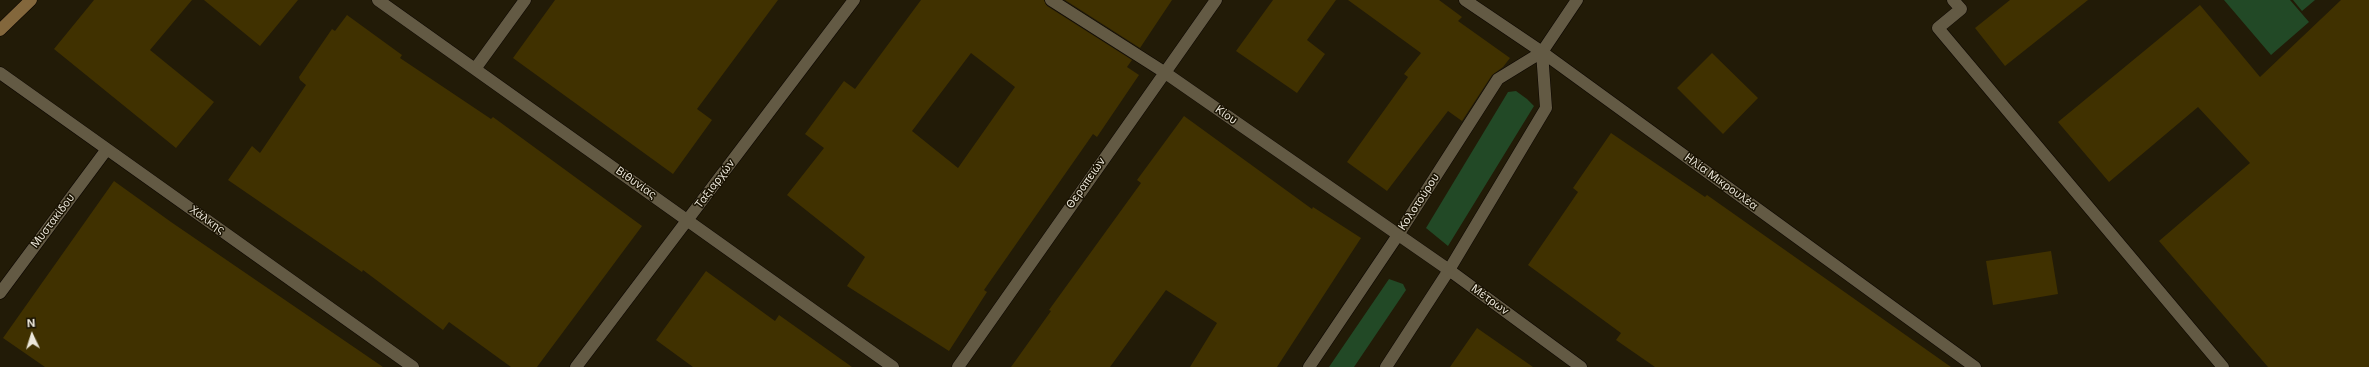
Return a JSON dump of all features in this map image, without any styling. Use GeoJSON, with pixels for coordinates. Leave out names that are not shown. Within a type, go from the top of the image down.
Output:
{"type":"FeatureCollection","features":[{"type":"Feature","properties":{"kind":"main road"},"geometry":{"type":"LineString","coordinates":[[0,30],[31,0]]}},
{"type":"Feature","properties":{"kind":"street","name":"Βιθυνίας"},"geometry":{"type":"LineString","coordinates":[[378,0],[893,367]]}},
{"type":"Feature","properties":{"kind":"street"},"geometry":{"type":"LineString","coordinates":[[475,69],[525,0]]}},
{"type":"Feature","properties":{"kind":"street","name":"Ταξιαρχών"},"geometry":{"type":"LineString","coordinates":[[576,367],[854,0]]}},
{"type":"Feature","properties":{"kind":"street","name":"Κίου"},"geometry":{"type":"LineString","coordinates":[[1051,0],[1164,72],[1398,235]]}},
{"type":"Feature","properties":{"kind":"street","name":"Θεραπειών"},"geometry":{"type":"LineString","coordinates":[[958,367],[1216,0]]}},
{"type":"Feature","properties":{"kind":"street","name":"Ηλία Μικρουλέα"},"geometry":{"type":"LineString","coordinates":[[1465,0],[1542,52],[1975,367]]}},
{"type":"Feature","properties":{"kind":"street","name":"Κολοτούρου"},"geometry":{"type":"LineString","coordinates":[[1309,367],[1398,235],[1498,79],[1542,52],[1577,0]]}},
{"type":"Feature","properties":{"kind":"street"},"geometry":{"type":"LineString","coordinates":[[1954,0],[1961,9],[1938,28],[2223,367]]}},
{"type":"Feature","properties":{"kind":"street"},"geometry":{"type":"LineString","coordinates":[[1386,367],[1449,270],[1546,108],[1542,52]]}},
{"type":"Feature","properties":{"kind":"street","name":"Χάλκης"},"geometry":{"type":"LineString","coordinates":[[0,73],[413,367]]}},
{"type":"Feature","properties":{"kind":"street","name":"Μυστακίδου"},"geometry":{"type":"LineString","coordinates":[[0,293],[107,149]]}},
{"type":"Feature","properties":{"kind":"street","name":"Μέτρων"},"geometry":{"type":"LineString","coordinates":[[1398,235],[1449,270],[1581,367]]}},
{"type":"Feature","properties":{"kind":"green space"},"geometry":{"type":"Polygon","coordinates":[[[2224,0],[2290,0],[2309,22],[2271,55],[2224,0]]]}},
{"type":"Feature","properties":{"kind":"green space"},"geometry":{"type":"Polygon","coordinates":[[[2293,0],[2315,0],[2302,11],[2293,0]]]}},
{"type":"Feature","properties":{"kind":"green space"},"geometry":{"type":"Polygon","coordinates":[[[1516,91],[1534,106],[1448,246],[1426,228],[1508,92],[1516,91]]]}},
{"type":"Feature","properties":{"kind":"green space"},"geometry":{"type":"Polygon","coordinates":[[[1389,279],[1403,284],[1406,290],[1354,367],[1329,367],[1389,279]]]}},
{"type":"Feature","properties":{"kind":"building"},"geometry":{"type":"Polygon","coordinates":[[[94,0],[192,0],[150,50],[214,102],[176,148],[54,49],[94,0]]]}},
{"type":"Feature","properties":{"kind":"building"},"geometry":{"type":"Polygon","coordinates":[[[204,0],[298,0],[260,46],[204,0]]]}},
{"type":"Feature","properties":{"kind":"building"},"geometry":{"type":"Polygon","coordinates":[[[555,0],[778,0],[697,109],[712,120],[673,174],[513,58],[555,0]]]}},
{"type":"Feature","properties":{"kind":"building"},"geometry":{"type":"Polygon","coordinates":[[[921,0],[1044,0],[1047,6],[1132,60],[1127,67],[1139,75],[1097,137],[1093,134],[984,290],[987,292],[949,351],[847,286],[865,257],[787,195],[824,148],[805,134],[844,81],[855,89],[921,0]],[[971,53],[912,131],[958,168],[1015,87],[971,53]]]}},
{"type":"Feature","properties":{"kind":"building"},"geometry":{"type":"Polygon","coordinates":[[[1065,0],[1172,0],[1140,48],[1065,0]]]}},
{"type":"Feature","properties":{"kind":"building"},"geometry":{"type":"Polygon","coordinates":[[[1273,0],[1336,0],[1307,40],[1325,54],[1297,93],[1236,51],[1273,0]]]}},
{"type":"Feature","properties":{"kind":"building"},"geometry":{"type":"Polygon","coordinates":[[[1348,0],[1439,0],[1462,17],[1458,21],[1510,58],[1503,67],[1492,75],[1462,121],[1448,111],[1387,191],[1347,162],[1408,77],[1404,74],[1421,53],[1348,0]]]}},
{"type":"Feature","properties":{"kind":"building"},"geometry":{"type":"Polygon","coordinates":[[[2010,0],[2088,0],[2005,66],[1975,28],[2010,0]]]}},
{"type":"Feature","properties":{"kind":"building"},"geometry":{"type":"Polygon","coordinates":[[[2341,0],[2369,0],[2369,367],[2268,367],[2159,241],[2250,163],[2198,107],[2109,182],[2058,122],[2200,5],[2260,77],[2341,0]]]}},
{"type":"Feature","properties":{"kind":"building"},"geometry":{"type":"Polygon","coordinates":[[[347,15],[402,55],[400,58],[491,119],[493,117],[642,226],[537,367],[511,367],[449,322],[443,330],[363,270],[362,272],[228,180],[252,146],[260,153],[306,85],[300,80],[299,77],[332,29],[335,31],[347,15]]]}},
{"type":"Feature","properties":{"kind":"building"},"geometry":{"type":"Polygon","coordinates":[[[1712,53],[1758,98],[1723,134],[1677,88],[1712,53]]]}},
{"type":"Feature","properties":{"kind":"building"},"geometry":{"type":"Polygon","coordinates":[[[1184,116],[1312,209],[1313,207],[1361,238],[1277,367],[1190,367],[1217,323],[1166,290],[1110,367],[1011,367],[1051,311],[1049,310],[1141,183],[1137,180],[1184,116]]]}},
{"type":"Feature","properties":{"kind":"building"},"geometry":{"type":"Polygon","coordinates":[[[1611,133],[1705,197],[1707,195],[1951,367],[1655,367],[1616,340],[1621,333],[1528,265],[1578,192],[1573,188],[1611,133]]]}},
{"type":"Feature","properties":{"kind":"building"},"geometry":{"type":"Polygon","coordinates":[[[114,181],[171,222],[383,367],[45,367],[3,338],[114,181]]]}},
{"type":"Feature","properties":{"kind":"building"},"geometry":{"type":"Polygon","coordinates":[[[2051,251],[2058,294],[1993,305],[1986,261],[2051,251]]]}},
{"type":"Feature","properties":{"kind":"building"},"geometry":{"type":"Polygon","coordinates":[[[706,271],[775,321],[779,315],[852,367],[693,367],[656,340],[706,271]]]}},
{"type":"Feature","properties":{"kind":"building"},"geometry":{"type":"Polygon","coordinates":[[[1477,328],[1533,367],[1450,367],[1477,328]]]}}]}
